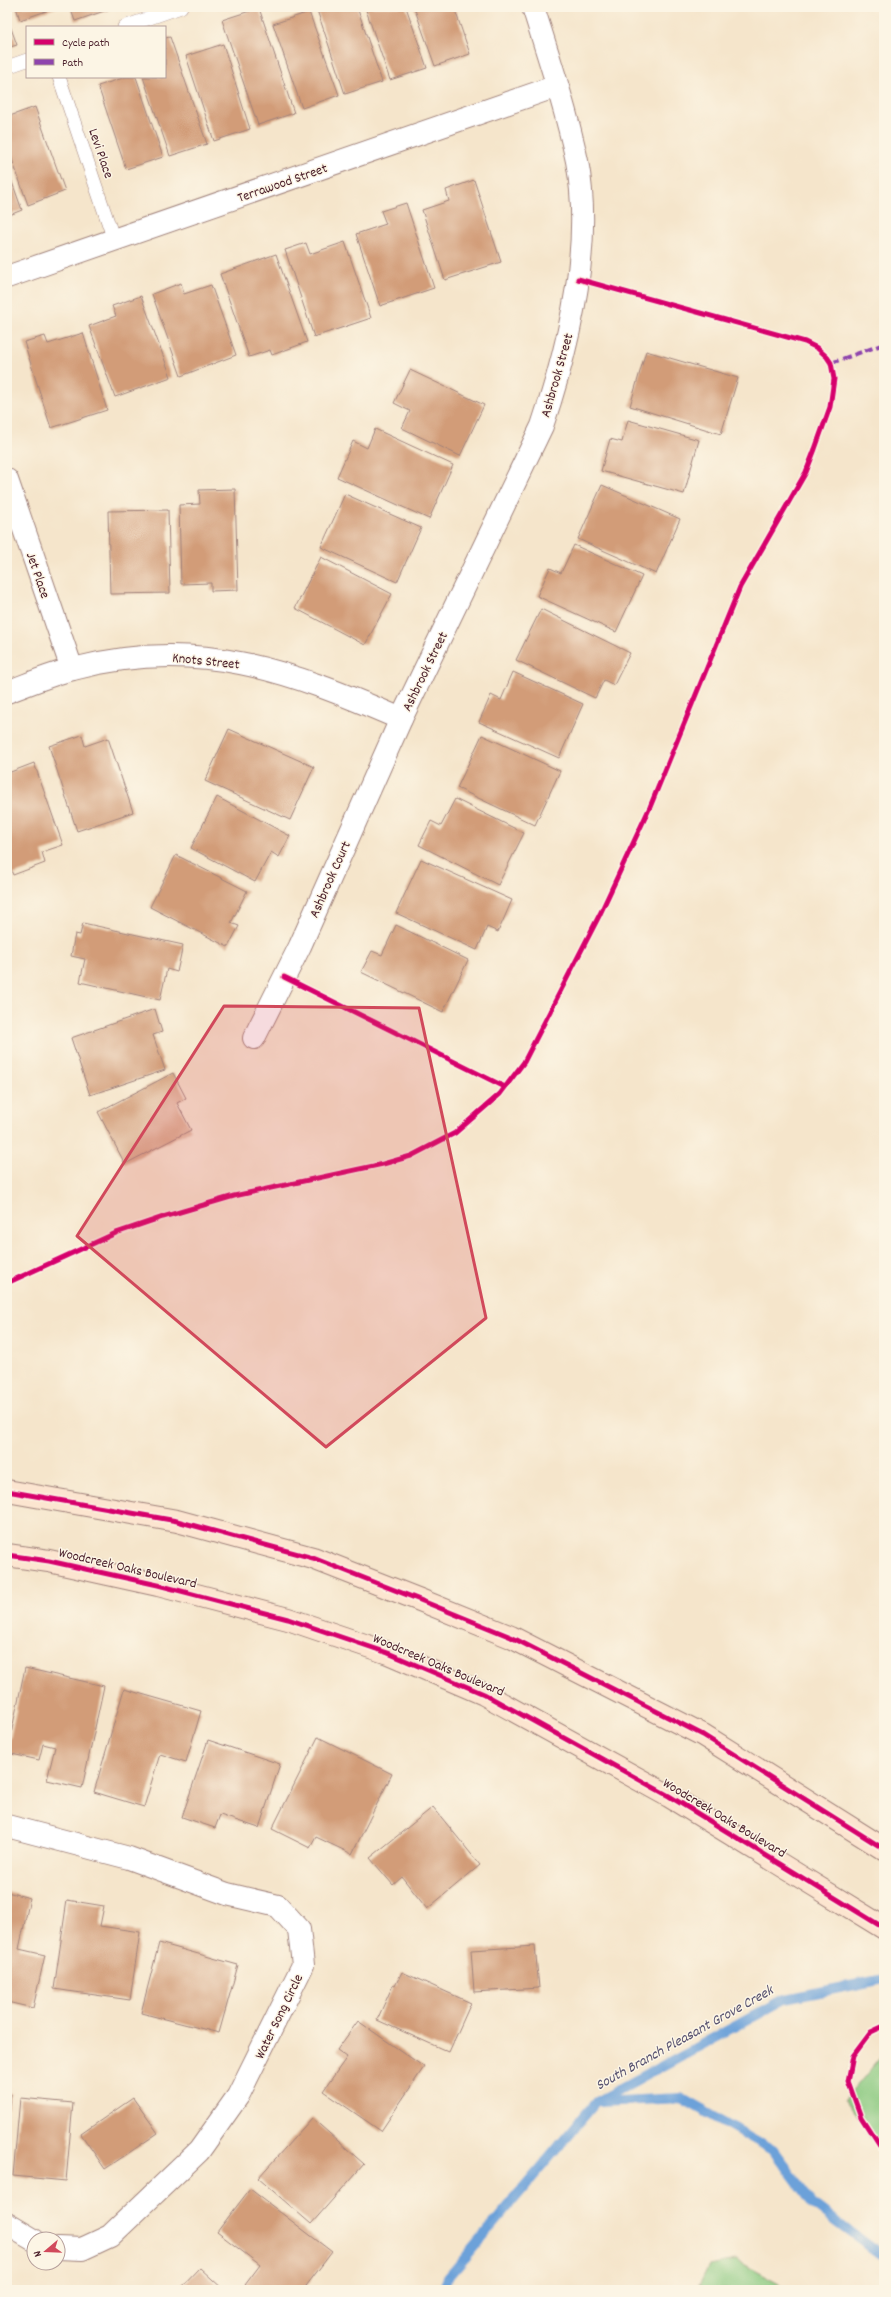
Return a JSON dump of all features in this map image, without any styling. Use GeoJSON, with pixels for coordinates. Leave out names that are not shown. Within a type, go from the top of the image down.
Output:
{"type":"FeatureCollection","features":[{"type":"Feature","properties":{"kind":"main road"},"geometry":{"type":"LineString","coordinates":[[7,1492],[177,1521],[313,1558],[511,1637],[703,1735],[884,1849]]}},
{"type":"Feature","properties":{"kind":"main road","name":"Woodcreek Oaks Boulevard"},"geometry":{"type":"LineString","coordinates":[[7,1555],[49,1561],[158,1585],[288,1619],[395,1656],[491,1697],[669,1796],[884,1928]]}},
{"type":"Feature","properties":{"kind":"street","name":"Ashbrook Street"},"geometry":{"type":"LineString","coordinates":[[401,719],[539,432],[559,375],[578,279],[581,233],[577,162],[557,86],[533,7]]}},
{"type":"Feature","properties":{"kind":"street","name":"Terrawood Street"},"geometry":{"type":"LineString","coordinates":[[7,277],[557,86]]}},
{"type":"Feature","properties":{"kind":"street","name":"Jet Place"},"geometry":{"type":"LineString","coordinates":[[7,480],[72,669]]}},
{"type":"Feature","properties":{"kind":"street","name":"Knots Street"},"geometry":{"type":"LineString","coordinates":[[7,692],[72,669],[133,657],[172,655],[246,663],[282,672],[401,719]]}},
{"type":"Feature","properties":{"kind":"street","name":"Ashbrook Court"},"geometry":{"type":"LineString","coordinates":[[254,1038],[300,946],[401,719]]}},
{"type":"Feature","properties":{"kind":"street","name":"Water Song Circle"},"geometry":{"type":"LineString","coordinates":[[7,1826],[129,1858],[228,1894],[278,1906],[300,1929],[303,1965],[238,2096],[199,2151],[110,2236],[82,2249],[66,2248]]}},
{"type":"Feature","properties":{"kind":"street"},"geometry":{"type":"LineString","coordinates":[[7,2224],[26,2235]]}},
{"type":"Feature","properties":{"kind":"lane"},"geometry":{"type":"LineString","coordinates":[[127,26],[181,7]]}},
{"type":"Feature","properties":{"kind":"lane"},"geometry":{"type":"LineString","coordinates":[[7,67],[26,60]]}},
{"type":"Feature","properties":{"kind":"lane","name":"Levi Place"},"geometry":{"type":"LineString","coordinates":[[59,78],[114,240]]}},
{"type":"Feature","properties":{"kind":"highlighted area"},"geometry":{"type":"Polygon","coordinates":[[[224,1006],[419,1008],[486,1318],[326,1447],[77,1236],[224,1006]]]}},
{"type":"Feature","properties":{"kind":"green space"},"geometry":{"type":"Polygon","coordinates":[[[884,2052],[884,2154],[845,2099],[884,2052]]]}},
{"type":"Feature","properties":{"kind":"green space"},"geometry":{"type":"Polygon","coordinates":[[[735,2260],[790,2290],[697,2290],[709,2265],[735,2260]]]}},
{"type":"Feature","properties":{"kind":"building"},"geometry":{"type":"Polygon","coordinates":[[[16,7],[58,7],[20,20],[16,7]]]}},
{"type":"Feature","properties":{"kind":"building"},"geometry":{"type":"Polygon","coordinates":[[[70,7],[112,7],[113,8],[75,21],[70,7]]]}},
{"type":"Feature","properties":{"kind":"building"},"geometry":{"type":"Polygon","coordinates":[[[316,7],[357,7],[382,82],[345,94],[316,7]]]}},
{"type":"Feature","properties":{"kind":"building"},"geometry":{"type":"Polygon","coordinates":[[[365,7],[406,7],[427,68],[390,80],[365,7]]]}},
{"type":"Feature","properties":{"kind":"building"},"geometry":{"type":"Polygon","coordinates":[[[414,7],[454,7],[470,54],[435,66],[414,7]]]}},
{"type":"Feature","properties":{"kind":"building"},"geometry":{"type":"Polygon","coordinates":[[[259,8],[294,113],[258,125],[222,20],[259,8]]]}},
{"type":"Feature","properties":{"kind":"building"},"geometry":{"type":"Polygon","coordinates":[[[309,12],[339,95],[302,108],[273,24],[309,12]]]}},
{"type":"Feature","properties":{"kind":"building"},"geometry":{"type":"Polygon","coordinates":[[[7,17],[17,45],[7,48],[7,17]]]}},
{"type":"Feature","properties":{"kind":"building"},"geometry":{"type":"Polygon","coordinates":[[[170,37],[207,144],[170,156],[143,78],[166,78],[166,38],[170,37]]]}},
{"type":"Feature","properties":{"kind":"building"},"geometry":{"type":"Polygon","coordinates":[[[223,44],[250,129],[214,141],[186,56],[223,44]]]}},
{"type":"Feature","properties":{"kind":"building"},"geometry":{"type":"Polygon","coordinates":[[[123,78],[136,78],[163,157],[126,169],[98,86],[123,78]]]}},
{"type":"Feature","properties":{"kind":"building"},"geometry":{"type":"Polygon","coordinates":[[[35,107],[65,191],[28,205],[7,145],[7,117],[35,107]]]}},
{"type":"Feature","properties":{"kind":"building"},"geometry":{"type":"Polygon","coordinates":[[[7,168],[22,210],[7,216],[7,168]]]}},
{"type":"Feature","properties":{"kind":"building"},"geometry":{"type":"Polygon","coordinates":[[[474,180],[501,262],[445,280],[422,210],[449,201],[446,190],[474,180]]]}},
{"type":"Feature","properties":{"kind":"building"},"geometry":{"type":"Polygon","coordinates":[[[406,203],[434,288],[380,306],[356,234],[386,224],[381,211],[406,203]]]}},
{"type":"Feature","properties":{"kind":"building"},"geometry":{"type":"Polygon","coordinates":[[[345,242],[371,318],[314,337],[285,250],[306,243],[310,254],[345,242]]]}},
{"type":"Feature","properties":{"kind":"building"},"geometry":{"type":"Polygon","coordinates":[[[276,254],[307,342],[272,355],[270,350],[249,357],[220,274],[276,254]]]}},
{"type":"Feature","properties":{"kind":"building"},"geometry":{"type":"Polygon","coordinates":[[[181,283],[184,294],[211,285],[236,355],[181,376],[152,294],[181,283]]]}},
{"type":"Feature","properties":{"kind":"building"},"geometry":{"type":"Polygon","coordinates":[[[141,296],[171,377],[115,397],[89,326],[116,316],[112,306],[141,296]]]}},
{"type":"Feature","properties":{"kind":"building"},"geometry":{"type":"Polygon","coordinates":[[[83,333],[107,410],[51,428],[24,342],[45,336],[48,344],[83,333]]]}},
{"type":"Feature","properties":{"kind":"building"},"geometry":{"type":"Polygon","coordinates":[[[646,351],[738,378],[721,434],[630,406],[646,351]]]}},
{"type":"Feature","properties":{"kind":"building"},"geometry":{"type":"Polygon","coordinates":[[[410,370],[484,405],[460,456],[402,428],[410,411],[394,403],[410,370]]]}},
{"type":"Feature","properties":{"kind":"building"},"geometry":{"type":"Polygon","coordinates":[[[628,420],[699,440],[684,494],[601,471],[610,439],[622,442],[628,420]]]}},
{"type":"Feature","properties":{"kind":"building"},"geometry":{"type":"Polygon","coordinates":[[[375,429],[453,465],[429,519],[337,477],[353,441],[367,448],[375,429]]]}},
{"type":"Feature","properties":{"kind":"building"},"geometry":{"type":"Polygon","coordinates":[[[602,485],[680,519],[656,574],[578,539],[602,485]]]}},
{"type":"Feature","properties":{"kind":"building"},"geometry":{"type":"Polygon","coordinates":[[[235,489],[238,590],[211,591],[211,583],[181,584],[179,505],[200,504],[199,490],[235,489]]]}},
{"type":"Feature","properties":{"kind":"building"},"geometry":{"type":"Polygon","coordinates":[[[345,494],[421,528],[397,582],[321,547],[345,494]]]}},
{"type":"Feature","properties":{"kind":"building"},"geometry":{"type":"Polygon","coordinates":[[[168,510],[170,593],[110,594],[108,511],[168,510]]]}},
{"type":"Feature","properties":{"kind":"building"},"geometry":{"type":"Polygon","coordinates":[[[574,545],[642,576],[616,632],[537,596],[550,568],[561,573],[574,545]]]}},
{"type":"Feature","properties":{"kind":"building"},"geometry":{"type":"Polygon","coordinates":[[[321,557],[392,594],[365,645],[295,608],[321,557]]]}},
{"type":"Feature","properties":{"kind":"building"},"geometry":{"type":"Polygon","coordinates":[[[541,609],[630,653],[614,685],[604,680],[595,698],[516,660],[541,609]]]}},
{"type":"Feature","properties":{"kind":"building"},"geometry":{"type":"Polygon","coordinates":[[[513,672],[583,704],[559,758],[479,722],[491,695],[501,700],[513,672]]]}},
{"type":"Feature","properties":{"kind":"building"},"geometry":{"type":"Polygon","coordinates":[[[229,729],[314,767],[290,820],[205,781],[229,729]]]}},
{"type":"Feature","properties":{"kind":"building"},"geometry":{"type":"Polygon","coordinates":[[[82,735],[85,746],[108,738],[133,812],[77,831],[49,746],[82,735]]]}},
{"type":"Feature","properties":{"kind":"building"},"geometry":{"type":"Polygon","coordinates":[[[482,735],[560,771],[535,825],[457,788],[482,735]]]}},
{"type":"Feature","properties":{"kind":"building"},"geometry":{"type":"Polygon","coordinates":[[[34,763],[63,845],[42,852],[45,863],[13,875],[7,859],[7,769],[8,773],[34,763]]]}},
{"type":"Feature","properties":{"kind":"building"},"geometry":{"type":"Polygon","coordinates":[[[217,797],[290,836],[279,857],[271,852],[255,882],[191,848],[217,797]]]}},
{"type":"Feature","properties":{"kind":"building"},"geometry":{"type":"Polygon","coordinates":[[[455,799],[524,833],[498,885],[419,845],[431,821],[441,826],[455,799]]]}},
{"type":"Feature","properties":{"kind":"building"},"geometry":{"type":"Polygon","coordinates":[[[176,855],[247,891],[231,923],[239,926],[228,947],[150,907],[176,855]]]}},
{"type":"Feature","properties":{"kind":"building"},"geometry":{"type":"Polygon","coordinates":[[[421,859],[512,900],[498,932],[487,927],[477,950],[396,913],[421,859]]]}},
{"type":"Feature","properties":{"kind":"building"},"geometry":{"type":"Polygon","coordinates":[[[83,923],[183,945],[177,972],[167,969],[160,1000],[80,982],[85,959],[71,956],[75,934],[80,935],[83,923]]]}},
{"type":"Feature","properties":{"kind":"building"},"geometry":{"type":"Polygon","coordinates":[[[396,925],[468,960],[443,1012],[361,972],[372,951],[382,955],[396,925]]]}},
{"type":"Feature","properties":{"kind":"building"},"geometry":{"type":"Polygon","coordinates":[[[155,1009],[162,1032],[153,1035],[165,1070],[90,1095],[71,1038],[155,1009]]]}},
{"type":"Feature","properties":{"kind":"building"},"geometry":{"type":"Polygon","coordinates":[[[173,1073],[186,1098],[177,1103],[191,1130],[125,1164],[98,1112],[173,1073]]]}},
{"type":"Feature","properties":{"kind":"building"},"geometry":{"type":"Polygon","coordinates":[[[25,1668],[104,1686],[82,1788],[47,1780],[55,1747],[43,1744],[39,1760],[7,1753],[25,1668]]]}},
{"type":"Feature","properties":{"kind":"building"},"geometry":{"type":"Polygon","coordinates":[[[124,1689],[201,1711],[186,1762],[160,1754],[144,1807],[94,1792],[124,1689]]]}},
{"type":"Feature","properties":{"kind":"building"},"geometry":{"type":"Polygon","coordinates":[[[318,1737],[392,1774],[352,1854],[316,1837],[310,1848],[272,1829],[318,1737]]]}},
{"type":"Feature","properties":{"kind":"building"},"geometry":{"type":"Polygon","coordinates":[[[208,1740],[280,1764],[259,1828],[220,1815],[215,1828],[182,1817],[208,1740]]]}},
{"type":"Feature","properties":{"kind":"building"},"geometry":{"type":"Polygon","coordinates":[[[433,1807],[480,1865],[427,1909],[402,1877],[393,1885],[370,1858],[433,1807]]]}},
{"type":"Feature","properties":{"kind":"building"},"geometry":{"type":"Polygon","coordinates":[[[7,1892],[30,1898],[19,1949],[45,1955],[33,2008],[7,2002],[7,1892]]]}},
{"type":"Feature","properties":{"kind":"building"},"geometry":{"type":"Polygon","coordinates":[[[67,1900],[104,1906],[100,1926],[140,1932],[130,2000],[54,1989],[67,1900]]]}},
{"type":"Feature","properties":{"kind":"building"},"geometry":{"type":"Polygon","coordinates":[[[159,1943],[238,1965],[219,2033],[141,2013],[159,1943]]]}},
{"type":"Feature","properties":{"kind":"building"},"geometry":{"type":"Polygon","coordinates":[[[535,1946],[539,1988],[474,1992],[471,1950],[535,1946]]]}},
{"type":"Feature","properties":{"kind":"building"},"geometry":{"type":"Polygon","coordinates":[[[402,1972],[471,2003],[449,2052],[377,2020],[393,1985],[395,1986],[402,1972]]]}},
{"type":"Feature","properties":{"kind":"building"},"geometry":{"type":"Polygon","coordinates":[[[358,2021],[424,2067],[381,2131],[323,2091],[347,2057],[337,2050],[358,2021]]]}},
{"type":"Feature","properties":{"kind":"building"},"geometry":{"type":"Polygon","coordinates":[[[7,2093],[11,2094],[8,2109],[7,2109],[7,2093]]]}},
{"type":"Feature","properties":{"kind":"building"},"geometry":{"type":"Polygon","coordinates":[[[20,2098],[73,2103],[66,2181],[13,2176],[20,2098]]]}},
{"type":"Feature","properties":{"kind":"building"},"geometry":{"type":"Polygon","coordinates":[[[133,2098],[158,2133],[105,2169],[81,2134],[133,2098]]]}},
{"type":"Feature","properties":{"kind":"building"},"geometry":{"type":"Polygon","coordinates":[[[312,2118],[364,2164],[311,2224],[258,2178],[312,2118]]]}},
{"type":"Feature","properties":{"kind":"building"},"geometry":{"type":"Polygon","coordinates":[[[250,2189],[332,2252],[303,2290],[252,2290],[245,2285],[260,2265],[217,2232],[250,2189]]]}},
{"type":"Feature","properties":{"kind":"building"},"geometry":{"type":"Polygon","coordinates":[[[200,2268],[224,2290],[179,2290],[200,2268]]]}},
{"type":"Feature","properties":{"kind":"waterway","name":"South Branch Pleasant Grove Creek"},"geometry":{"type":"LineString","coordinates":[[443,2290],[448,2278],[596,2102],[785,1999],[884,1979]]}},
{"type":"Feature","properties":{"kind":"waterway"},"geometry":{"type":"LineString","coordinates":[[599,2102],[681,2098],[773,2150],[813,2204],[884,2257]]}},
{"type":"Feature","properties":{"kind":"marked path"},"geometry":{"type":"LineString","coordinates":[[831,363],[884,344]]}},
{"type":"Feature","properties":{"kind":"cycle path"},"geometry":{"type":"LineString","coordinates":[[7,1283],[116,1233],[163,1217],[234,1196],[383,1164],[411,1156],[455,1133],[500,1094],[524,1062],[600,914],[650,807],[740,587],[806,472],[830,407],[834,379],[831,363],[827,357],[817,348],[805,342],[578,279]]}},
{"type":"Feature","properties":{"kind":"cycle path"},"geometry":{"type":"LineString","coordinates":[[284,977],[505,1087]]}},
{"type":"Feature","properties":{"kind":"cycle path"},"geometry":{"type":"LineString","coordinates":[[7,1491],[177,1521],[313,1558],[511,1637],[703,1735],[884,1849]]}},
{"type":"Feature","properties":{"kind":"cycle path"},"geometry":{"type":"LineString","coordinates":[[7,1555],[49,1561],[158,1585],[288,1619],[388,1653],[484,1694],[669,1796],[884,1928]]}},
{"type":"Feature","properties":{"kind":"cycle path"},"geometry":{"type":"LineString","coordinates":[[884,2026],[871,2032],[853,2056],[848,2081],[861,2117],[884,2153]]}}]}
